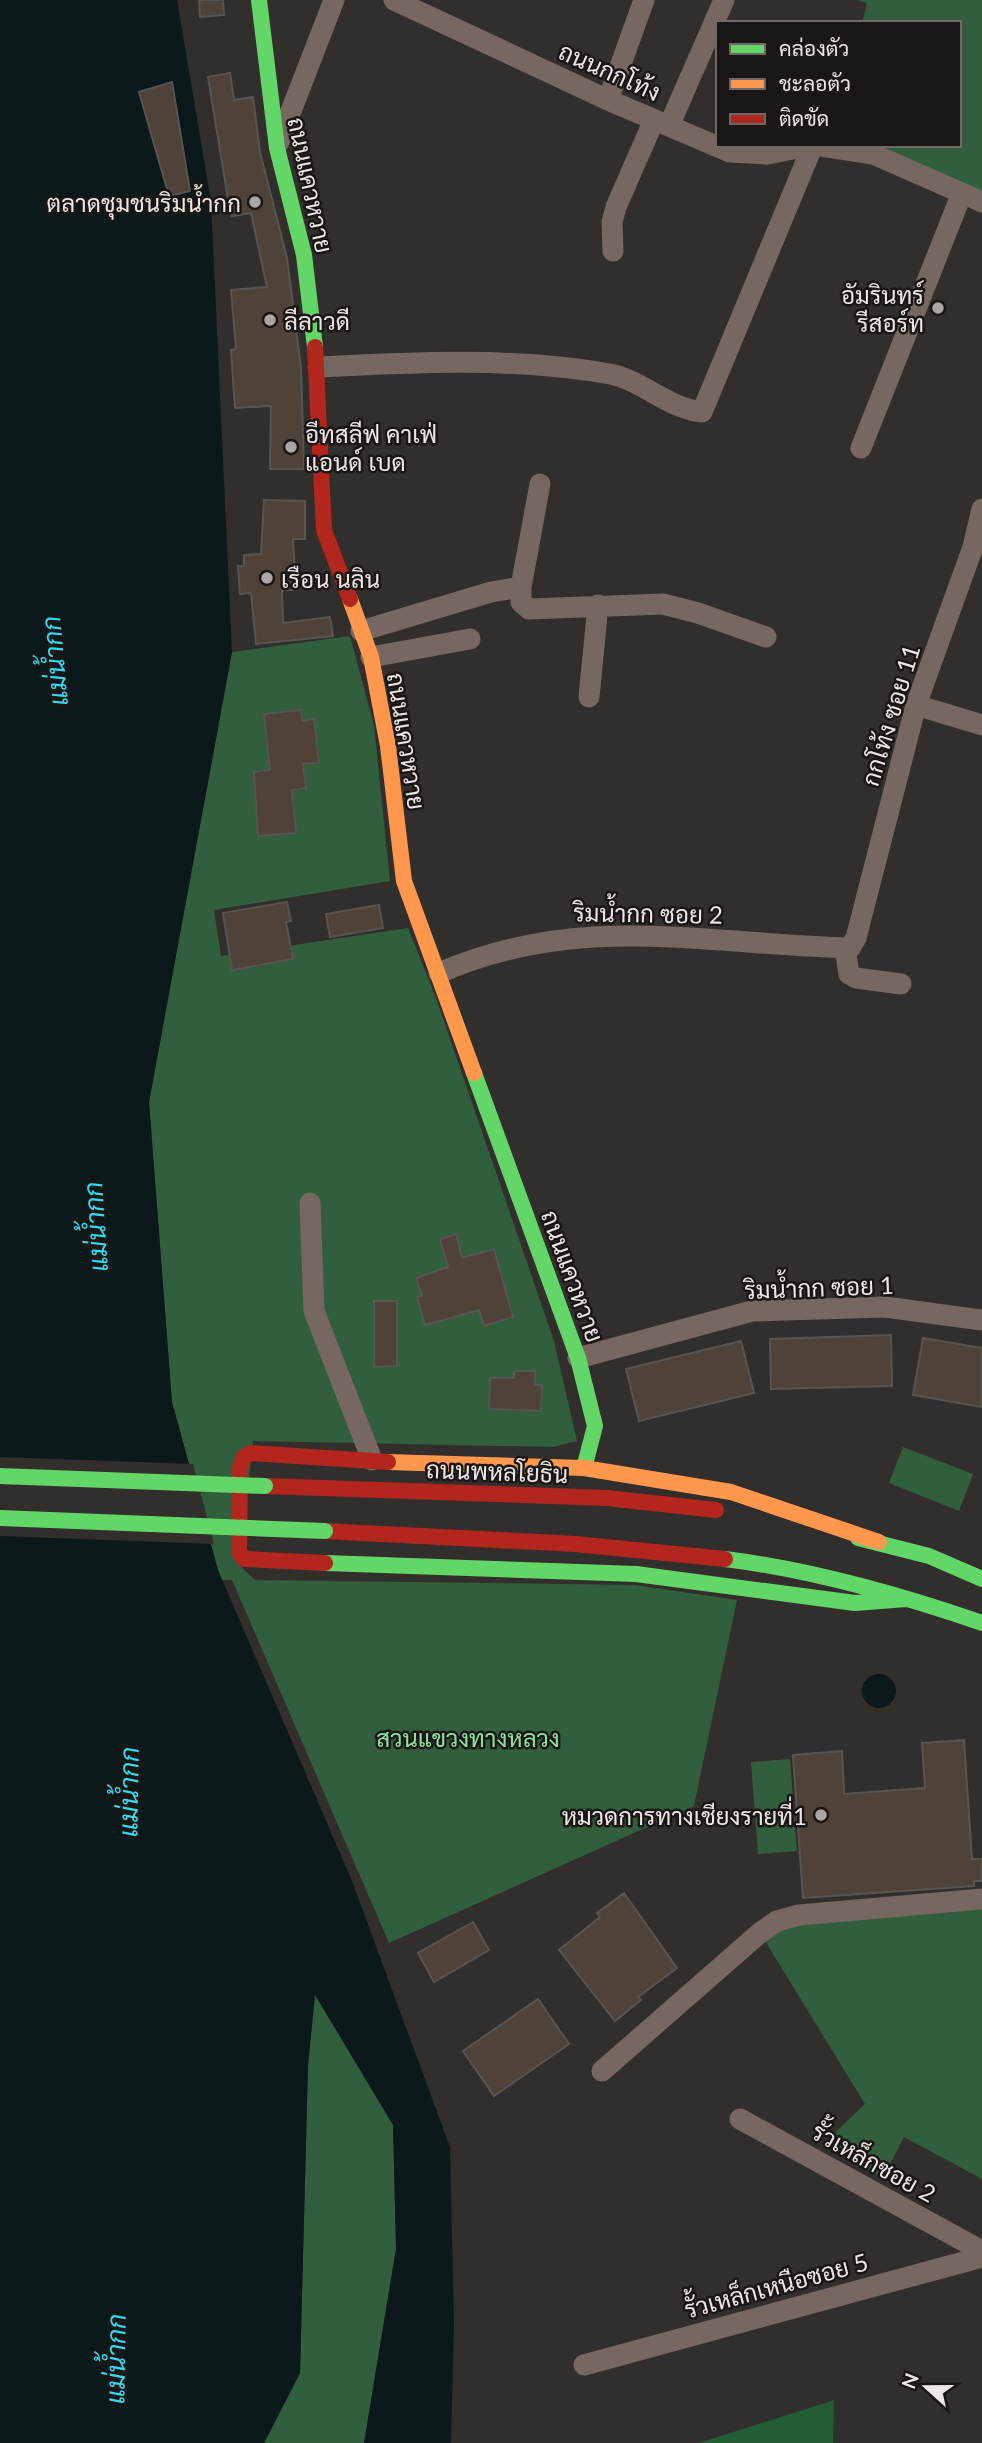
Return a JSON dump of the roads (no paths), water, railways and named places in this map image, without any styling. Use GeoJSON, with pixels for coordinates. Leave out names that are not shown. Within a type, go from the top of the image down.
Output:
{"type":"FeatureCollection","features":[{"type":"Feature","properties":{"kind":"main road","name":"ถนนแควหวาย"},"geometry":{"type":"LineString","coordinates":[[259,0],[277,148],[304,255],[318,367],[324,530],[371,657],[388,746],[404,881],[578,1358],[595,1426],[584,1468]]}},
{"type":"Feature","properties":{"kind":"main road"},"geometry":{"type":"LineString","coordinates":[[879,1542],[732,1492],[584,1468],[250,1453],[243,1458],[240,1468],[239,1552],[244,1559],[253,1561],[636,1574],[855,1603],[906,1599]]}},
{"type":"Feature","properties":{"kind":"main road","name":"ถนนพหลโยธิน"},"geometry":{"type":"LineString","coordinates":[[0,1476],[607,1498],[745,1515],[879,1542],[929,1556],[982,1579]]}},
{"type":"Feature","properties":{"kind":"main road"},"geometry":{"type":"LineString","coordinates":[[0,1518],[325,1531],[698,1553],[800,1571],[943,1608],[982,1623]]}},
{"type":"Feature","properties":{"kind":"street"},"geometry":{"type":"LineString","coordinates":[[277,148],[334,0]]}},
{"type":"Feature","properties":{"kind":"street","name":"ถนนกกโท้ง"},"geometry":{"type":"LineString","coordinates":[[394,0],[608,100],[716,146]]}},
{"type":"Feature","properties":{"kind":"street"},"geometry":{"type":"LineString","coordinates":[[608,100],[644,0]]}},
{"type":"Feature","properties":{"kind":"street"},"geometry":{"type":"LineString","coordinates":[[613,251],[612,222],[616,207],[724,0]]}},
{"type":"Feature","properties":{"kind":"street","name":"ถนนกกโท้ง"},"geometry":{"type":"LineString","coordinates":[[718,147],[730,152],[796,147]]}},
{"type":"Feature","properties":{"kind":"street"},"geometry":{"type":"LineString","coordinates":[[318,367],[429,361],[554,366],[614,375],[683,410],[702,412],[812,147]]}},
{"type":"Feature","properties":{"kind":"street","name":"ถนนกกโท้ง"},"geometry":{"type":"LineString","coordinates":[[826,147],[873,154],[982,202]]}},
{"type":"Feature","properties":{"kind":"street"},"geometry":{"type":"LineString","coordinates":[[861,448],[962,193]]}},
{"type":"Feature","properties":{"kind":"street"},"geometry":{"type":"LineString","coordinates":[[540,484],[521,587],[521,603],[529,609],[663,604],[698,613],[766,637]]}},
{"type":"Feature","properties":{"kind":"street","name":"กกโท้ง ซอย 11"},"geometry":{"type":"LineString","coordinates":[[850,943],[916,705],[973,547],[982,509]]}},
{"type":"Feature","properties":{"kind":"street"},"geometry":{"type":"LineString","coordinates":[[361,631],[491,592],[521,587]]}},
{"type":"Feature","properties":{"kind":"street"},"geometry":{"type":"LineString","coordinates":[[589,697],[598,605]]}},
{"type":"Feature","properties":{"kind":"street"},"geometry":{"type":"LineString","coordinates":[[371,657],[433,643],[470,639]]}},
{"type":"Feature","properties":{"kind":"street"},"geometry":{"type":"LineString","coordinates":[[916,705],[982,725]]}},
{"type":"Feature","properties":{"kind":"street","name":"ริมน้ำกก ซอย 2"},"geometry":{"type":"LineString","coordinates":[[439,973],[480,956],[555,939],[650,935],[850,943]]}},
{"type":"Feature","properties":{"kind":"street"},"geometry":{"type":"LineString","coordinates":[[850,943],[849,974],[856,978],[901,984]]}},
{"type":"Feature","properties":{"kind":"street"},"geometry":{"type":"LineString","coordinates":[[310,1203],[314,1311],[372,1460]]}},
{"type":"Feature","properties":{"kind":"street","name":"ริมน้ำกก ซอย 1"},"geometry":{"type":"LineString","coordinates":[[578,1358],[752,1311],[884,1307],[982,1320]]}},
{"type":"Feature","properties":{"kind":"street"},"geometry":{"type":"LineString","coordinates":[[602,2071],[761,1932],[778,1921],[799,1915],[982,1899]]}},
{"type":"Feature","properties":{"kind":"street","name":"รั้วเหล็กซอย 2"},"geometry":{"type":"LineString","coordinates":[[740,2119],[982,2251]]}},
{"type":"Feature","properties":{"kind":"street","name":"รั้วเหล็กเหนือซอย 5"},"geometry":{"type":"LineString","coordinates":[[584,2365],[982,2257]]}},
{"type":"Feature","properties":{"kind":"water","name":"แม่น้ำกก"},"geometry":{"type":"Polygon","coordinates":[[[0,0],[177,0],[211,202],[232,652],[149,1102],[172,1402],[218,1570],[352,1881],[450,2147],[454,2323],[451,2443],[364,2443],[396,2249],[393,2125],[315,1995],[308,2065],[300,2373],[264,2443],[0,2443],[0,0]]]}},
{"type":"Feature","properties":{"kind":"water"},"geometry":{"type":"Polygon","coordinates":[[[879,1674],[891,1679],[896,1691],[891,1703],[879,1708],[867,1703],[862,1691],[867,1679],[879,1674]]]}},
{"type":"Feature","properties":{"kind":"place","name":"ตลาดชุมชนริมน้ำกก"},"geometry":{"type":"Point","coordinates":[255,202]}},
{"type":"Feature","properties":{"kind":"place","name":"อัมรินทร์ รีสอร์ท"},"geometry":{"type":"Point","coordinates":[938,308]}},
{"type":"Feature","properties":{"kind":"place","name":"ลีลาวดี"},"geometry":{"type":"Point","coordinates":[270,320]}},
{"type":"Feature","properties":{"kind":"place","name":"อีทสลีฟ คาเฟ่ แอนด์ เบด"},"geometry":{"type":"Point","coordinates":[291,447]}},
{"type":"Feature","properties":{"kind":"place","name":"เรือน นลิน"},"geometry":{"type":"Point","coordinates":[267,578]}},
{"type":"Feature","properties":{"kind":"place","name":"หมวดการทางเชียงรายที่1"},"geometry":{"type":"Point","coordinates":[821,1815]}},
{"type":"Feature","properties":{"kind":"park label","name":"สวนแขวงทางหลวง"},"geometry":{"type":"Point","coordinates":[468,1737]}}]}
